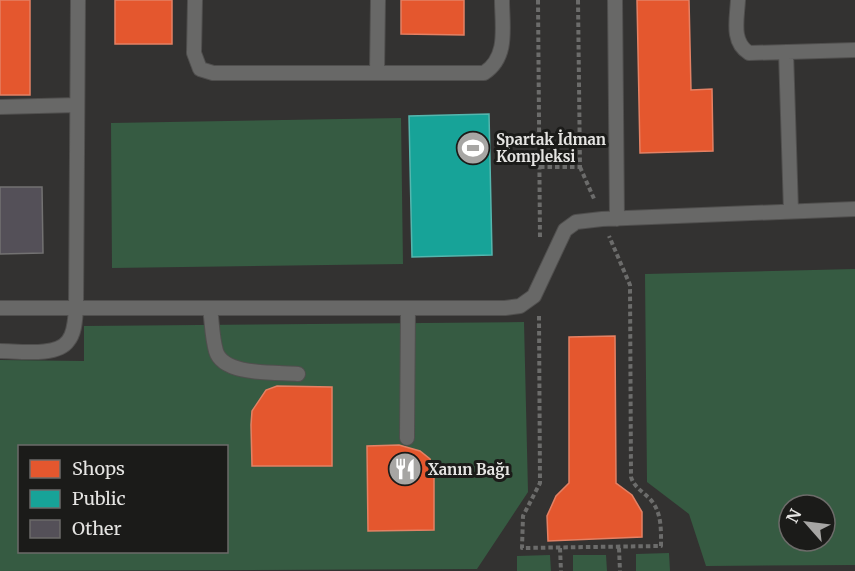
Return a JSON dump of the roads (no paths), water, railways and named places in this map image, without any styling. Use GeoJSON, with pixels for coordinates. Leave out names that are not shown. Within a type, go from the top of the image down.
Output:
{"type":"FeatureCollection","features":[{"type":"Feature","properties":{"kind":"lane"},"geometry":{"type":"LineString","coordinates":[[0,351],[51,351],[68,342],[73,328],[76,309],[78,0]]}},
{"type":"Feature","properties":{"kind":"lane"},"geometry":{"type":"LineString","coordinates":[[195,0],[194,53],[200,69],[213,73],[484,73],[493,67],[500,57],[502,0]]}},
{"type":"Feature","properties":{"kind":"lane"},"geometry":{"type":"LineString","coordinates":[[377,73],[378,0]]}},
{"type":"Feature","properties":{"kind":"lane"},"geometry":{"type":"LineString","coordinates":[[615,0],[617,219]]}},
{"type":"Feature","properties":{"kind":"lane"},"geometry":{"type":"LineString","coordinates":[[738,0],[737,40],[742,49],[749,53],[855,50]]}},
{"type":"Feature","properties":{"kind":"lane"},"geometry":{"type":"LineString","coordinates":[[786,52],[791,211]]}},
{"type":"Feature","properties":{"kind":"lane"},"geometry":{"type":"LineString","coordinates":[[0,107],[77,105]]}},
{"type":"Feature","properties":{"kind":"lane"},"geometry":{"type":"LineString","coordinates":[[0,308],[505,308],[520,306],[534,296],[565,230],[576,222],[855,209]]}},
{"type":"Feature","properties":{"kind":"lane"},"geometry":{"type":"LineString","coordinates":[[210,308],[216,352],[222,362],[234,369],[298,374]]}},
{"type":"Feature","properties":{"kind":"lane"},"geometry":{"type":"LineString","coordinates":[[407,438],[408,308]]}},
{"type":"Feature","properties":{"kind":"place","name":"Spartak İdman Kompleksi"},"geometry":{"type":"Point","coordinates":[473,148]}},
{"type":"Feature","properties":{"kind":"place","name":"Xanın Bağı"},"geometry":{"type":"Point","coordinates":[405,469]}}]}
